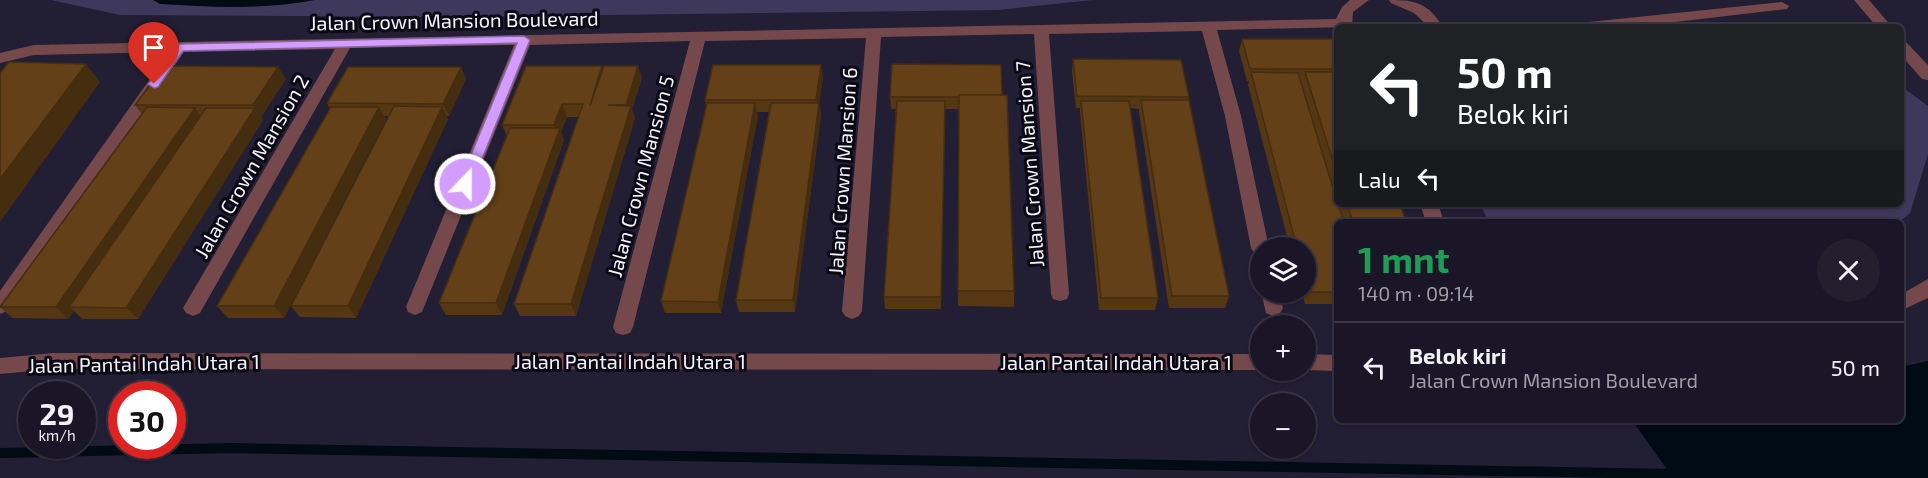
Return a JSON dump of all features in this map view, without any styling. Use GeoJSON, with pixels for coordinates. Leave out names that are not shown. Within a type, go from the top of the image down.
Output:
{"type":"FeatureCollection","features":[{"type":"Feature","properties":{"kind":"street"},"geometry":{"type":"LineString","coordinates":[[1344,24],[1343,15],[1347,8],[1362,0]]}},
{"type":"Feature","properties":{"kind":"street"},"geometry":{"type":"LineString","coordinates":[[1396,0],[1415,6],[1425,13],[1434,24]]}},
{"type":"Feature","properties":{"kind":"street"},"geometry":{"type":"LineString","coordinates":[[1861,0],[1882,24]]}},
{"type":"Feature","properties":{"kind":"street"},"geometry":{"type":"LineString","coordinates":[[1617,24],[1782,6]]}},
{"type":"Feature","properties":{"kind":"street","name":"Jalan Crown Mansion Boulevard"},"geometry":{"type":"LineString","coordinates":[[34,50],[1334,25]]}},
{"type":"Feature","properties":{"kind":"street"},"geometry":{"type":"LineString","coordinates":[[1209,27],[1233,116],[1258,237]]}},
{"type":"Feature","properties":{"kind":"street","name":"Jalan Crown Mansion 7"},"geometry":{"type":"LineString","coordinates":[[1041,30],[1060,294]]}},
{"type":"Feature","properties":{"kind":"street","name":"Jalan Crown Mansion 6"},"geometry":{"type":"LineString","coordinates":[[852,311],[874,33]]}},
{"type":"Feature","properties":{"kind":"street","name":"Jalan Crown Mansion 5"},"geometry":{"type":"LineString","coordinates":[[623,327],[699,36]]}},
{"type":"Feature","properties":{"kind":"street"},"geometry":{"type":"LineString","coordinates":[[415,307],[524,40]]}},
{"type":"Feature","properties":{"kind":"street","name":"Jalan Crown Mansion 2"},"geometry":{"type":"LineString","coordinates":[[193,308],[345,44]]}},
{"type":"Feature","properties":{"kind":"street"},"geometry":{"type":"LineString","coordinates":[[0,306],[180,47]]}},
{"type":"Feature","properties":{"kind":"street"},"geometry":{"type":"LineString","coordinates":[[1904,49],[1928,75]]}},
{"type":"Feature","properties":{"kind":"street"},"geometry":{"type":"LineString","coordinates":[[0,58],[34,50]]}},
{"type":"Feature","properties":{"kind":"street"},"geometry":{"type":"LineString","coordinates":[[0,68],[34,50]]}},
{"type":"Feature","properties":{"kind":"street"},"geometry":{"type":"LineString","coordinates":[[1904,302],[1926,290],[1928,286]]}},
{"type":"Feature","properties":{"kind":"street","name":"Jalan Pantai Indah Utara 1"},"geometry":{"type":"LineString","coordinates":[[0,366],[54,361],[1250,362]]}},
{"type":"Feature","properties":{"kind":"street"},"geometry":{"type":"LineString","coordinates":[[1316,363],[1334,363]]}},
{"type":"Feature","properties":{"kind":"shaded area"},"geometry":{"type":"Polygon","coordinates":[[[51,0],[1093,0],[998,10],[447,17],[120,15],[51,0]]]}},
{"type":"Feature","properties":{"kind":"shaded area"},"geometry":{"type":"Polygon","coordinates":[[[153,0],[315,0],[238,7],[160,4],[153,0]]]}},
{"type":"Feature","properties":{"kind":"shaded area"},"geometry":{"type":"Polygon","coordinates":[[[1904,88],[1928,106],[1928,154],[1910,213],[1903,219],[1487,219],[1482,207],[1904,207],[1904,88]]]}},
{"type":"Feature","properties":{"kind":"shaded area"},"geometry":{"type":"Polygon","coordinates":[[[1928,361],[1928,478],[1673,478],[1634,423],[1904,423],[1904,366],[1928,361]]]}},
{"type":"Feature","properties":{"kind":"building"},"geometry":{"type":"Polygon","coordinates":[[[1242,39],[1334,39],[1334,69],[1250,69],[1242,39]]]}},
{"type":"Feature","properties":{"kind":"building"},"geometry":{"type":"Polygon","coordinates":[[[1073,59],[1181,60],[1189,97],[1077,96],[1073,59]]]}},
{"type":"Feature","properties":{"kind":"building"},"geometry":{"type":"Polygon","coordinates":[[[9,62],[86,64],[0,179],[0,73],[9,62]]]}},
{"type":"Feature","properties":{"kind":"building"},"geometry":{"type":"Polygon","coordinates":[[[892,64],[1001,65],[1002,95],[890,97],[892,64]]]}},
{"type":"Feature","properties":{"kind":"building"},"geometry":{"type":"Polygon","coordinates":[[[713,65],[821,65],[816,100],[705,100],[713,65]]]}},
{"type":"Feature","properties":{"kind":"building"},"geometry":{"type":"Polygon","coordinates":[[[164,66],[278,67],[253,105],[135,105],[164,66]]]}},
{"type":"Feature","properties":{"kind":"building"},"geometry":{"type":"Polygon","coordinates":[[[526,66],[602,66],[590,106],[604,66],[638,66],[626,105],[608,105],[631,106],[571,304],[514,304],[583,104],[562,104],[554,125],[502,125],[526,66]]]}},
{"type":"Feature","properties":{"kind":"building"},"geometry":{"type":"Polygon","coordinates":[[[348,67],[461,67],[443,104],[327,103],[348,67]]]}},
{"type":"Feature","properties":{"kind":"building"},"geometry":{"type":"Polygon","coordinates":[[[1251,72],[1298,73],[1334,191],[1334,207],[1339,207],[1343,219],[1334,219],[1334,292],[1316,292],[1316,237],[1294,237],[1251,72]]]}},
{"type":"Feature","properties":{"kind":"building"},"geometry":{"type":"Polygon","coordinates":[[[1305,72],[1334,72],[1334,165],[1305,72]]]}},
{"type":"Feature","properties":{"kind":"building"},"geometry":{"type":"Polygon","coordinates":[[[959,95],[1007,95],[1014,291],[958,291],[959,95]]]}},
{"type":"Feature","properties":{"kind":"building"},"geometry":{"type":"Polygon","coordinates":[[[1141,100],[1189,100],[1229,296],[1172,296],[1141,100]]]}},
{"type":"Feature","properties":{"kind":"building"},"geometry":{"type":"Polygon","coordinates":[[[897,101],[945,101],[941,297],[884,297],[897,101]]]}},
{"type":"Feature","properties":{"kind":"building"},"geometry":{"type":"Polygon","coordinates":[[[1081,101],[1129,101],[1158,298],[1101,298],[1081,101]]]}},
{"type":"Feature","properties":{"kind":"building"},"geometry":{"type":"Polygon","coordinates":[[[707,103],[755,103],[718,302],[661,301],[707,103]]]}},
{"type":"Feature","properties":{"kind":"building"},"geometry":{"type":"Polygon","coordinates":[[[771,103],[819,103],[793,300],[736,300],[771,103]]]}},
{"type":"Feature","properties":{"kind":"building"},"geometry":{"type":"Polygon","coordinates":[[[394,106],[442,107],[348,306],[291,306],[394,106]]]}},
{"type":"Feature","properties":{"kind":"building"},"geometry":{"type":"Polygon","coordinates":[[[147,107],[195,108],[56,307],[0,307],[147,107]]]}},
{"type":"Feature","properties":{"kind":"building"},"geometry":{"type":"Polygon","coordinates":[[[331,107],[379,107],[274,306],[217,306],[331,107]]]}},
{"type":"Feature","properties":{"kind":"building"},"geometry":{"type":"Polygon","coordinates":[[[206,108],[255,108],[126,308],[69,307],[206,108]]]}},
{"type":"Feature","properties":{"kind":"building"},"geometry":{"type":"Polygon","coordinates":[[[510,128],[560,128],[496,303],[439,303],[510,128]]]}},
{"type":"Feature","properties":{"kind":"building"},"geometry":{"type":"Polygon","coordinates":[[[1348,207],[1401,207],[1405,219],[1352,219],[1348,207]]]}},
{"type":"Feature","properties":{"kind":"waterway"},"geometry":{"type":"LineString","coordinates":[[0,453],[233,448],[1671,474],[1683,470]]}},
{"type":"Feature","properties":{"kind":"route"},"geometry":{"type":"LineString","coordinates":[[154,84],[180,47],[524,40],[465,184]]}}]}
